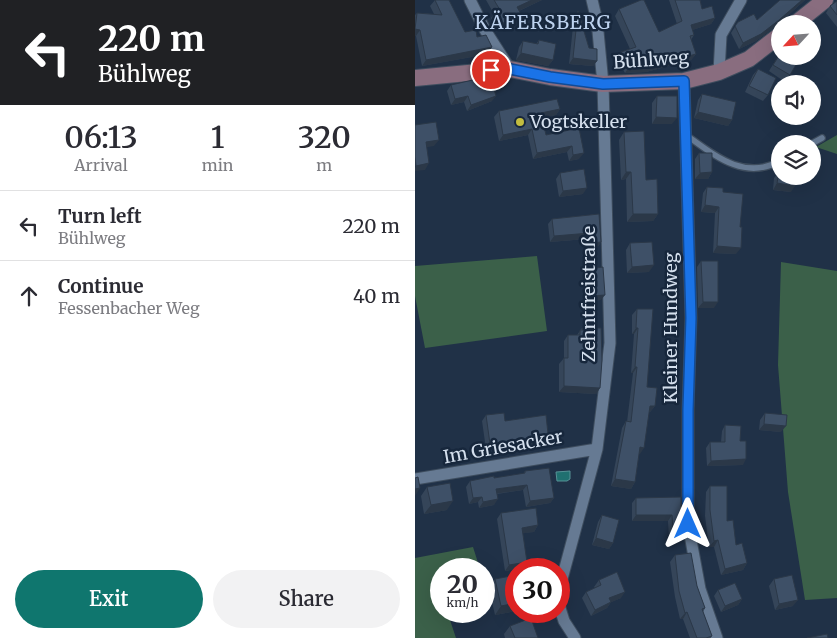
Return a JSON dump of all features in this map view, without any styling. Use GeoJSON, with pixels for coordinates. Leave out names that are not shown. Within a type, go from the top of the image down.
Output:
{"type":"FeatureCollection","features":[{"type":"Feature","properties":{"kind":"street"},"geometry":{"type":"LineString","coordinates":[[470,0],[485,30],[510,69]]}},
{"type":"Feature","properties":{"kind":"street","name":"Zehntfreistraße"},"geometry":{"type":"LineString","coordinates":[[568,558],[597,449],[609,343],[603,84],[597,21],[592,0]]}},
{"type":"Feature","properties":{"kind":"street"},"geometry":{"type":"LineString","coordinates":[[719,72],[721,35],[741,0]]}},
{"type":"Feature","properties":{"kind":"street"},"geometry":{"type":"LineString","coordinates":[[806,15],[825,0]]}},
{"type":"Feature","properties":{"kind":"street","name":"Bühlweg"},"geometry":{"type":"LineString","coordinates":[[415,78],[510,69],[550,77],[603,84],[684,81],[719,72],[749,59],[771,42]]}},
{"type":"Feature","properties":{"kind":"street","name":"Kleiner Hundweg"},"geometry":{"type":"LineString","coordinates":[[684,81],[691,318],[688,410],[688,524],[700,589],[717,638]]}},
{"type":"Feature","properties":{"kind":"street","name":"Im Griesacker"},"geometry":{"type":"LineString","coordinates":[[415,479],[597,449]]}},
{"type":"Feature","properties":{"kind":"street"},"geometry":{"type":"LineString","coordinates":[[565,623],[575,638]]}},
{"type":"Feature","properties":{"kind":"lane"},"geometry":{"type":"LineString","coordinates":[[686,135],[719,159],[743,168],[771,166]]}},
{"type":"Feature","properties":{"kind":"shaded area"},"geometry":{"type":"Polygon","coordinates":[[[837,135],[837,154],[821,149],[821,144],[837,135]]]}},
{"type":"Feature","properties":{"kind":"shaded area"},"geometry":{"type":"Polygon","coordinates":[[[537,256],[547,331],[425,348],[415,296],[415,266],[537,256]]]}},
{"type":"Feature","properties":{"kind":"shaded area"},"geometry":{"type":"Polygon","coordinates":[[[781,262],[837,271],[837,598],[805,600],[788,492],[778,365],[781,262]]]}},
{"type":"Feature","properties":{"kind":"shaded area"},"geometry":{"type":"Polygon","coordinates":[[[570,471],[570,479],[567,481],[557,481],[556,472],[570,471]]]}},
{"type":"Feature","properties":{"kind":"shaded area"},"geometry":{"type":"Polygon","coordinates":[[[473,547],[476,558],[430,558],[430,623],[451,623],[456,638],[415,638],[415,558],[473,547]]]}},
{"type":"Feature","properties":{"kind":"building"},"geometry":{"type":"Polygon","coordinates":[[[435,0],[449,0],[465,32],[476,30],[477,37],[486,35],[492,47],[426,60],[420,30],[415,29],[417,13],[442,15],[435,0]]]}},
{"type":"Feature","properties":{"kind":"building"},"geometry":{"type":"Polygon","coordinates":[[[494,0],[532,0],[517,7],[521,14],[501,24],[496,12],[500,10],[494,0]]]}},
{"type":"Feature","properties":{"kind":"building"},"geometry":{"type":"Polygon","coordinates":[[[644,0],[659,32],[682,21],[675,0],[700,0],[702,9],[712,6],[715,18],[691,25],[694,35],[690,36],[696,54],[651,66],[629,67],[621,52],[636,47],[619,9],[644,0]]]}},
{"type":"Feature","properties":{"kind":"building"},"geometry":{"type":"Polygon","coordinates":[[[780,0],[802,0],[785,15],[771,15],[771,26],[761,34],[743,43],[735,26],[738,22],[754,14],[757,20],[780,0]]]}},
{"type":"Feature","properties":{"kind":"building"},"geometry":{"type":"Polygon","coordinates":[[[837,1],[837,15],[830,6],[837,1]]]}},
{"type":"Feature","properties":{"kind":"building"},"geometry":{"type":"Polygon","coordinates":[[[578,11],[589,48],[597,49],[597,61],[573,58],[578,11]]]}},
{"type":"Feature","properties":{"kind":"building"},"geometry":{"type":"Polygon","coordinates":[[[539,40],[556,44],[553,60],[521,53],[523,41],[538,44],[539,40]]]}},
{"type":"Feature","properties":{"kind":"building"},"geometry":{"type":"Polygon","coordinates":[[[773,65],[796,65],[790,75],[773,65]]]}},
{"type":"Feature","properties":{"kind":"building"},"geometry":{"type":"Polygon","coordinates":[[[758,69],[771,76],[771,89],[768,95],[749,86],[758,69]]]}},
{"type":"Feature","properties":{"kind":"building"},"geometry":{"type":"Polygon","coordinates":[[[490,76],[496,96],[471,105],[468,96],[455,99],[451,85],[490,76]]]}},
{"type":"Feature","properties":{"kind":"building"},"geometry":{"type":"Polygon","coordinates":[[[702,94],[736,102],[732,120],[698,112],[702,94]]]}},
{"type":"Feature","properties":{"kind":"building"},"geometry":{"type":"Polygon","coordinates":[[[657,96],[677,96],[677,118],[656,117],[657,96]]]}},
{"type":"Feature","properties":{"kind":"building"},"geometry":{"type":"Polygon","coordinates":[[[557,99],[560,109],[541,113],[546,135],[579,128],[584,153],[573,155],[572,146],[537,153],[532,129],[503,135],[499,111],[557,99]]]}},
{"type":"Feature","properties":{"kind":"building"},"geometry":{"type":"Polygon","coordinates":[[[436,122],[439,140],[426,142],[429,163],[416,166],[415,125],[436,122]]]}},
{"type":"Feature","properties":{"kind":"building"},"geometry":{"type":"Polygon","coordinates":[[[644,131],[646,180],[657,179],[658,214],[633,214],[631,172],[626,172],[624,132],[644,131]]]}},
{"type":"Feature","properties":{"kind":"building"},"geometry":{"type":"Polygon","coordinates":[[[699,153],[712,153],[712,172],[700,173],[699,153]]]}},
{"type":"Feature","properties":{"kind":"building"},"geometry":{"type":"Polygon","coordinates":[[[584,169],[587,188],[563,191],[560,173],[584,169]]]}},
{"type":"Feature","properties":{"kind":"building"},"geometry":{"type":"Polygon","coordinates":[[[707,187],[723,188],[723,192],[743,194],[740,227],[742,227],[741,248],[717,246],[719,207],[705,205],[707,187]]]}},
{"type":"Feature","properties":{"kind":"building"},"geometry":{"type":"Polygon","coordinates":[[[599,214],[601,242],[591,243],[590,233],[554,236],[552,219],[599,214]]]}},
{"type":"Feature","properties":{"kind":"building"},"geometry":{"type":"Polygon","coordinates":[[[652,242],[654,265],[632,267],[630,243],[652,242]]]}},
{"type":"Feature","properties":{"kind":"building"},"geometry":{"type":"Polygon","coordinates":[[[701,261],[718,261],[718,302],[703,302],[701,261]]]}},
{"type":"Feature","properties":{"kind":"building"},"geometry":{"type":"Polygon","coordinates":[[[603,267],[605,295],[590,296],[588,269],[603,267]]]}},
{"type":"Feature","properties":{"kind":"building"},"geometry":{"type":"Polygon","coordinates":[[[637,309],[653,309],[647,387],[657,388],[655,406],[650,406],[644,448],[640,447],[635,482],[615,479],[626,421],[631,422],[637,367],[635,367],[638,328],[636,328],[637,309]]]}},
{"type":"Feature","properties":{"kind":"building"},"geometry":{"type":"Polygon","coordinates":[[[582,328],[601,328],[602,360],[600,388],[564,386],[564,358],[568,358],[568,335],[580,335],[580,330],[583,330],[582,328]]]}},
{"type":"Feature","properties":{"kind":"building"},"geometry":{"type":"Polygon","coordinates":[[[504,413],[505,421],[546,415],[548,434],[539,435],[540,438],[521,441],[522,447],[509,449],[508,441],[490,444],[486,415],[504,413]]]}},
{"type":"Feature","properties":{"kind":"building"},"geometry":{"type":"Polygon","coordinates":[[[765,413],[787,415],[786,426],[764,424],[765,413]]]}},
{"type":"Feature","properties":{"kind":"building"},"geometry":{"type":"Polygon","coordinates":[[[725,425],[741,426],[740,441],[746,441],[746,459],[711,461],[710,442],[725,442],[725,425]]]}},
{"type":"Feature","properties":{"kind":"building"},"geometry":{"type":"Polygon","coordinates":[[[549,468],[554,498],[530,501],[527,485],[496,489],[498,499],[483,502],[482,497],[473,498],[470,481],[549,468]]]}},
{"type":"Feature","properties":{"kind":"building"},"geometry":{"type":"Polygon","coordinates":[[[418,477],[420,488],[415,489],[415,478],[418,477]]]}},
{"type":"Feature","properties":{"kind":"building"},"geometry":{"type":"Polygon","coordinates":[[[450,483],[453,501],[431,505],[427,487],[450,483]]]}},
{"type":"Feature","properties":{"kind":"building"},"geometry":{"type":"Polygon","coordinates":[[[710,486],[727,486],[727,521],[733,520],[736,545],[742,543],[747,563],[725,569],[718,540],[714,541],[710,510],[710,486]]]}},
{"type":"Feature","properties":{"kind":"building"},"geometry":{"type":"Polygon","coordinates":[[[681,497],[681,507],[685,507],[687,530],[673,531],[672,515],[636,515],[636,498],[681,497]]]}},
{"type":"Feature","properties":{"kind":"building"},"geometry":{"type":"Polygon","coordinates":[[[536,508],[538,525],[522,528],[526,558],[508,558],[501,513],[536,508]]]}},
{"type":"Feature","properties":{"kind":"building"},"geometry":{"type":"Polygon","coordinates":[[[602,515],[619,520],[613,543],[596,538],[602,515]]]}},
{"type":"Feature","properties":{"kind":"building"},"geometry":{"type":"Polygon","coordinates":[[[691,553],[697,586],[705,608],[702,609],[712,636],[706,638],[697,638],[687,612],[685,613],[679,591],[675,555],[691,553]]]}},
{"type":"Feature","properties":{"kind":"building"},"geometry":{"type":"Polygon","coordinates":[[[617,572],[625,592],[609,598],[611,602],[595,610],[586,592],[601,585],[599,580],[617,572]]]}},
{"type":"Feature","properties":{"kind":"building"},"geometry":{"type":"Polygon","coordinates":[[[792,575],[798,600],[779,604],[774,579],[792,575]]]}},
{"type":"Feature","properties":{"kind":"building"},"geometry":{"type":"Polygon","coordinates":[[[505,577],[505,605],[501,606],[495,579],[505,577]]]}},
{"type":"Feature","properties":{"kind":"building"},"geometry":{"type":"Polygon","coordinates":[[[735,583],[742,599],[725,606],[718,590],[735,583]]]}},
{"type":"Feature","properties":{"kind":"building"},"geometry":{"type":"Polygon","coordinates":[[[518,623],[533,623],[538,638],[515,638],[510,626],[518,623]]]}},
{"type":"Feature","properties":{"kind":"building"},"geometry":{"type":"Polygon","coordinates":[[[827,634],[828,638],[807,638],[827,634]]]}},
{"type":"Feature","properties":{"kind":"place","name":"Vogtskeller"},"geometry":{"type":"Point","coordinates":[520,122]}},
{"type":"Feature","properties":{"kind":"district","name":"KÄFERSBERG"},"geometry":{"type":"Point","coordinates":[543,22]}},
{"type":"Feature","properties":{"kind":"route"},"geometry":{"type":"LineString","coordinates":[[491,70],[510,69],[550,77],[603,84],[684,81],[691,318],[688,410],[688,524]]}}]}
